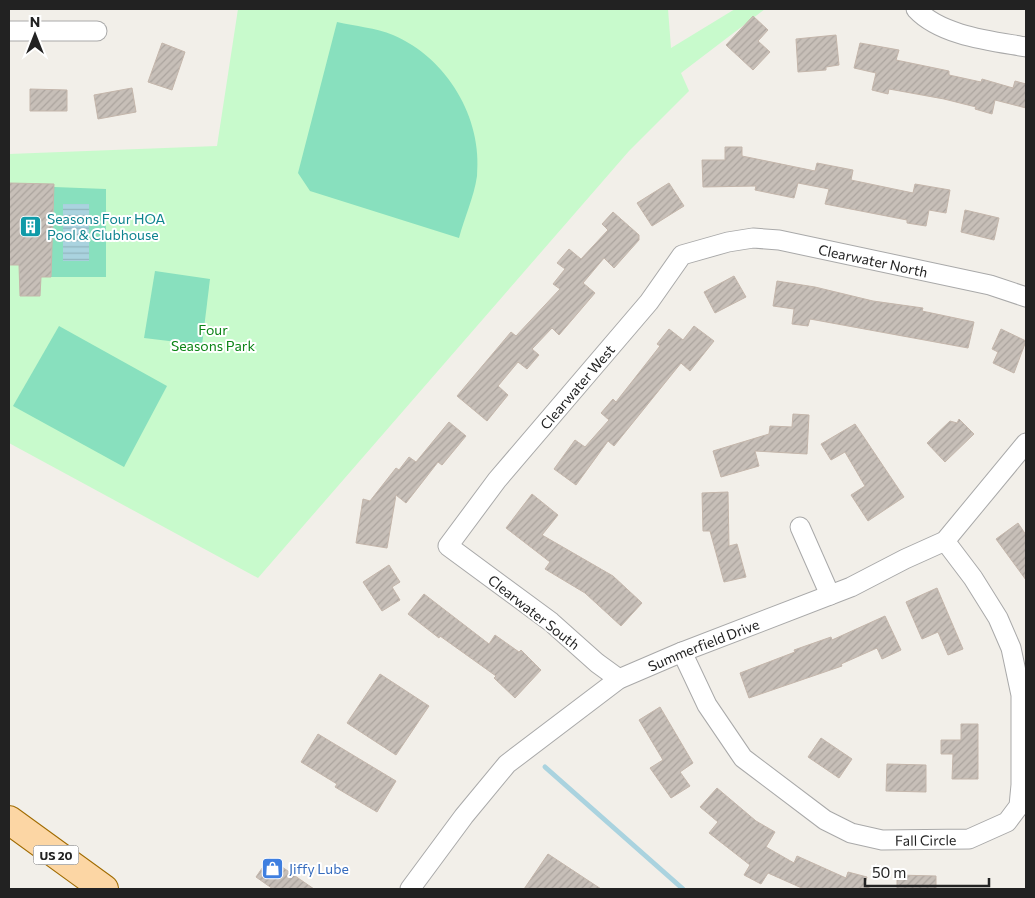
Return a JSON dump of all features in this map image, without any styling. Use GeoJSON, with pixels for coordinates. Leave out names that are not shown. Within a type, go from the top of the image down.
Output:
{"type":"FeatureCollection","features":[{"type":"Feature","properties":{"kind":"main road","name":"US 20"},"geometry":{"type":"LineString","coordinates":[[9,820],[104,889]]}},
{"type":"Feature","properties":{"kind":"street"},"geometry":{"type":"LineString","coordinates":[[916,9],[938,24],[973,38],[1026,47]]}},
{"type":"Feature","properties":{"kind":"street"},"geometry":{"type":"LineString","coordinates":[[9,31],[97,31]]}},
{"type":"Feature","properties":{"kind":"street","name":"Clearwater North"},"geometry":{"type":"LineString","coordinates":[[718,244],[753,238],[779,240],[990,285],[1026,297]]}},
{"type":"Feature","properties":{"kind":"street","name":"Clearwater West"},"geometry":{"type":"LineString","coordinates":[[448,546],[496,480],[649,302],[682,255],[718,244]]}},
{"type":"Feature","properties":{"kind":"street","name":"Summerfield Drive"},"geometry":{"type":"LineString","coordinates":[[410,889],[464,816],[507,764],[619,679],[682,652],[830,595],[945,541],[1026,443]]}},
{"type":"Feature","properties":{"kind":"street"},"geometry":{"type":"LineString","coordinates":[[800,527],[830,595]]}},
{"type":"Feature","properties":{"kind":"street","name":"Fall Circle"},"geometry":{"type":"LineString","coordinates":[[682,652],[707,705],[743,758],[825,820],[851,833],[882,840],[968,839],[1007,822],[1019,806],[1022,785],[1022,695],[1011,648],[998,618],[974,578],[945,541]]}},
{"type":"Feature","properties":{"kind":"street","name":"Clearwater South"},"geometry":{"type":"LineString","coordinates":[[448,546],[551,622],[596,663],[619,679]]}},
{"type":"Feature","properties":{"kind":"green space","name":"Four Seasons Park"},"geometry":{"type":"Polygon","coordinates":[[[238,9],[668,9],[671,48],[735,9],[765,9],[681,73],[689,91],[629,151],[258,578],[9,443],[9,154],[217,146],[238,9]]]}},
{"type":"Feature","properties":{"kind":"green space"},"geometry":{"type":"Polygon","coordinates":[[[337,22],[393,35],[412,45],[445,74],[458,92],[474,133],[477,154],[476,184],[459,238],[310,191],[298,173],[337,22]]]}},
{"type":"Feature","properties":{"kind":"green space"},"geometry":{"type":"Polygon","coordinates":[[[54,187],[106,189],[106,277],[51,277],[54,187]]]}},
{"type":"Feature","properties":{"kind":"green space"},"geometry":{"type":"Polygon","coordinates":[[[155,271],[210,279],[202,345],[144,338],[155,271]]]}},
{"type":"Feature","properties":{"kind":"green space"},"geometry":{"type":"Polygon","coordinates":[[[59,326],[167,386],[124,467],[13,406],[59,326]]]}},
{"type":"Feature","properties":{"kind":"water"},"geometry":{"type":"Polygon","coordinates":[[[63,204],[89,204],[89,261],[63,261],[63,204]]]}},
{"type":"Feature","properties":{"kind":"building"},"geometry":{"type":"Polygon","coordinates":[[[753,16],[768,30],[758,41],[770,52],[753,70],[726,45],[753,16]]]}},
{"type":"Feature","properties":{"kind":"building"},"geometry":{"type":"Polygon","coordinates":[[[836,35],[839,65],[826,67],[826,70],[798,72],[796,39],[836,35]]]}},
{"type":"Feature","properties":{"kind":"building"},"geometry":{"type":"Polygon","coordinates":[[[162,43],[185,52],[172,90],[148,82],[162,43]]]}},
{"type":"Feature","properties":{"kind":"building"},"geometry":{"type":"Polygon","coordinates":[[[860,43],[899,50],[896,60],[949,71],[949,75],[981,82],[982,79],[1013,88],[1015,81],[1026,84],[1026,108],[995,100],[992,114],[975,109],[976,107],[944,99],[889,89],[888,94],[872,90],[876,73],[854,68],[860,43]]]}},
{"type":"Feature","properties":{"kind":"building"},"geometry":{"type":"Polygon","coordinates":[[[132,88],[136,112],[98,119],[94,95],[132,88]]]}},
{"type":"Feature","properties":{"kind":"building"},"geometry":{"type":"Polygon","coordinates":[[[30,89],[67,90],[67,111],[30,111],[30,89]]]}},
{"type":"Feature","properties":{"kind":"building"},"geometry":{"type":"Polygon","coordinates":[[[725,147],[742,147],[742,156],[815,171],[817,163],[853,170],[851,180],[913,193],[915,184],[950,190],[946,213],[929,210],[926,226],[907,223],[907,220],[825,204],[829,189],[798,183],[794,198],[755,190],[756,186],[703,187],[702,160],[725,160],[725,147]]]}},
{"type":"Feature","properties":{"kind":"building","name":"Seasons Four HOA Pool & Clubhouse"},"geometry":{"type":"Polygon","coordinates":[[[9,183],[54,184],[51,277],[41,277],[40,296],[20,296],[19,265],[9,265],[9,183]]]}},
{"type":"Feature","properties":{"kind":"building"},"geometry":{"type":"Polygon","coordinates":[[[669,183],[684,206],[652,226],[637,203],[669,183]]]}},
{"type":"Feature","properties":{"kind":"building"},"geometry":{"type":"Polygon","coordinates":[[[965,210],[999,218],[994,240],[961,232],[965,210]]]}},
{"type":"Feature","properties":{"kind":"building"},"geometry":{"type":"Polygon","coordinates":[[[613,212],[639,235],[639,240],[614,268],[604,258],[583,283],[595,293],[559,335],[552,328],[532,349],[539,355],[527,369],[518,362],[498,386],[508,395],[487,421],[457,396],[511,332],[516,336],[560,289],[553,284],[565,269],[557,263],[569,249],[581,259],[608,230],[602,224],[613,212]]]}},
{"type":"Feature","properties":{"kind":"building"},"geometry":{"type":"Polygon","coordinates":[[[734,276],[746,297],[715,313],[704,292],[734,276]]]}},
{"type":"Feature","properties":{"kind":"building"},"geometry":{"type":"Polygon","coordinates":[[[777,281],[815,287],[873,301],[923,308],[922,311],[974,322],[968,348],[810,319],[808,326],[792,324],[794,309],[773,306],[777,281]]]}},
{"type":"Feature","properties":{"kind":"building"},"geometry":{"type":"Polygon","coordinates":[[[694,326],[714,341],[690,371],[681,363],[614,446],[608,441],[576,485],[554,469],[575,440],[585,447],[609,420],[601,413],[613,399],[616,402],[660,346],[657,344],[669,329],[683,340],[694,326]]]}},
{"type":"Feature","properties":{"kind":"building"},"geometry":{"type":"Polygon","coordinates":[[[1001,329],[1026,341],[1014,373],[993,363],[998,352],[992,349],[1001,329]]]}},
{"type":"Feature","properties":{"kind":"building"},"geometry":{"type":"Polygon","coordinates":[[[793,414],[809,415],[807,454],[755,451],[759,466],[721,477],[713,451],[769,434],[770,426],[792,427],[793,414]]]}},
{"type":"Feature","properties":{"kind":"building"},"geometry":{"type":"Polygon","coordinates":[[[959,419],[974,434],[945,462],[927,443],[950,421],[957,423],[959,419]]]}},
{"type":"Feature","properties":{"kind":"building"},"geometry":{"type":"Polygon","coordinates":[[[449,422],[466,436],[442,465],[438,462],[406,503],[396,495],[387,548],[356,543],[363,499],[370,501],[396,468],[399,470],[409,457],[416,462],[449,422]]]}},
{"type":"Feature","properties":{"kind":"building"},"geometry":{"type":"Polygon","coordinates":[[[855,424],[904,497],[868,521],[851,495],[865,486],[845,452],[831,460],[821,444],[855,424]]]}},
{"type":"Feature","properties":{"kind":"building"},"geometry":{"type":"Polygon","coordinates":[[[728,492],[729,546],[737,544],[746,577],[724,582],[710,531],[703,531],[702,493],[728,492]]]}},
{"type":"Feature","properties":{"kind":"building"},"geometry":{"type":"Polygon","coordinates":[[[532,494],[558,515],[542,535],[613,576],[642,603],[621,626],[585,593],[545,569],[550,562],[506,528],[532,494]]]}},
{"type":"Feature","properties":{"kind":"building"},"geometry":{"type":"Polygon","coordinates":[[[1018,523],[1026,535],[1026,580],[996,539],[1018,523]]]}},
{"type":"Feature","properties":{"kind":"building"},"geometry":{"type":"Polygon","coordinates":[[[389,565],[400,582],[392,587],[400,600],[382,611],[363,582],[389,565]]]}},
{"type":"Feature","properties":{"kind":"building"},"geometry":{"type":"Polygon","coordinates":[[[937,588],[963,649],[948,655],[938,632],[922,639],[906,602],[937,588]]]}},
{"type":"Feature","properties":{"kind":"building"},"geometry":{"type":"Polygon","coordinates":[[[424,594],[489,644],[495,635],[519,652],[521,650],[541,670],[515,698],[494,678],[496,676],[440,636],[439,638],[408,614],[424,594]]]}},
{"type":"Feature","properties":{"kind":"building"},"geometry":{"type":"Polygon","coordinates":[[[885,616],[901,650],[882,659],[877,648],[841,664],[842,666],[749,698],[740,673],[795,652],[794,650],[831,637],[832,640],[885,616]]]}},
{"type":"Feature","properties":{"kind":"building"},"geometry":{"type":"Polygon","coordinates":[[[380,674],[429,706],[396,755],[347,723],[380,674]]]}},
{"type":"Feature","properties":{"kind":"building"},"geometry":{"type":"Polygon","coordinates":[[[660,707],[693,763],[680,772],[690,786],[671,798],[650,768],[663,760],[639,720],[660,707]]]}},
{"type":"Feature","properties":{"kind":"building"},"geometry":{"type":"Polygon","coordinates":[[[961,724],[978,724],[978,779],[952,779],[953,754],[941,754],[941,740],[961,740],[961,724]]]}},
{"type":"Feature","properties":{"kind":"building"},"geometry":{"type":"Polygon","coordinates":[[[318,734],[396,781],[377,812],[335,787],[337,784],[301,762],[318,734]]]}},
{"type":"Feature","properties":{"kind":"building"},"geometry":{"type":"Polygon","coordinates":[[[821,738],[852,759],[839,778],[808,757],[821,738]]]}},
{"type":"Feature","properties":{"kind":"building"},"geometry":{"type":"Polygon","coordinates":[[[887,764],[926,765],[926,792],[886,791],[887,764]]]}},
{"type":"Feature","properties":{"kind":"building"},"geometry":{"type":"Polygon","coordinates":[[[717,788],[756,821],[775,832],[766,847],[794,863],[797,856],[846,878],[848,872],[867,877],[864,886],[872,889],[804,889],[768,873],[761,884],[744,875],[750,865],[709,833],[718,822],[700,807],[717,788]]]}},
{"type":"Feature","properties":{"kind":"building"},"geometry":{"type":"Polygon","coordinates":[[[548,854],[601,889],[524,889],[548,854]]]}},
{"type":"Feature","properties":{"kind":"building","name":"Jiffy Lube"},"geometry":{"type":"Polygon","coordinates":[[[269,858],[314,889],[273,889],[256,877],[269,858]]]}},
{"type":"Feature","properties":{"kind":"building"},"geometry":{"type":"Polygon","coordinates":[[[897,875],[936,876],[936,889],[897,889],[897,875]]]}},
{"type":"Feature","properties":{"kind":"waterway"},"geometry":{"type":"LineString","coordinates":[[545,767],[683,889]]}},
{"type":"Feature","properties":{"kind":"place","name":"Seasons Four HOA Pool & Clubhouse"},"geometry":{"type":"Point","coordinates":[31,226]}},
{"type":"Feature","properties":{"kind":"place","name":"Jiffy Lube"},"geometry":{"type":"Point","coordinates":[273,868]}}]}
